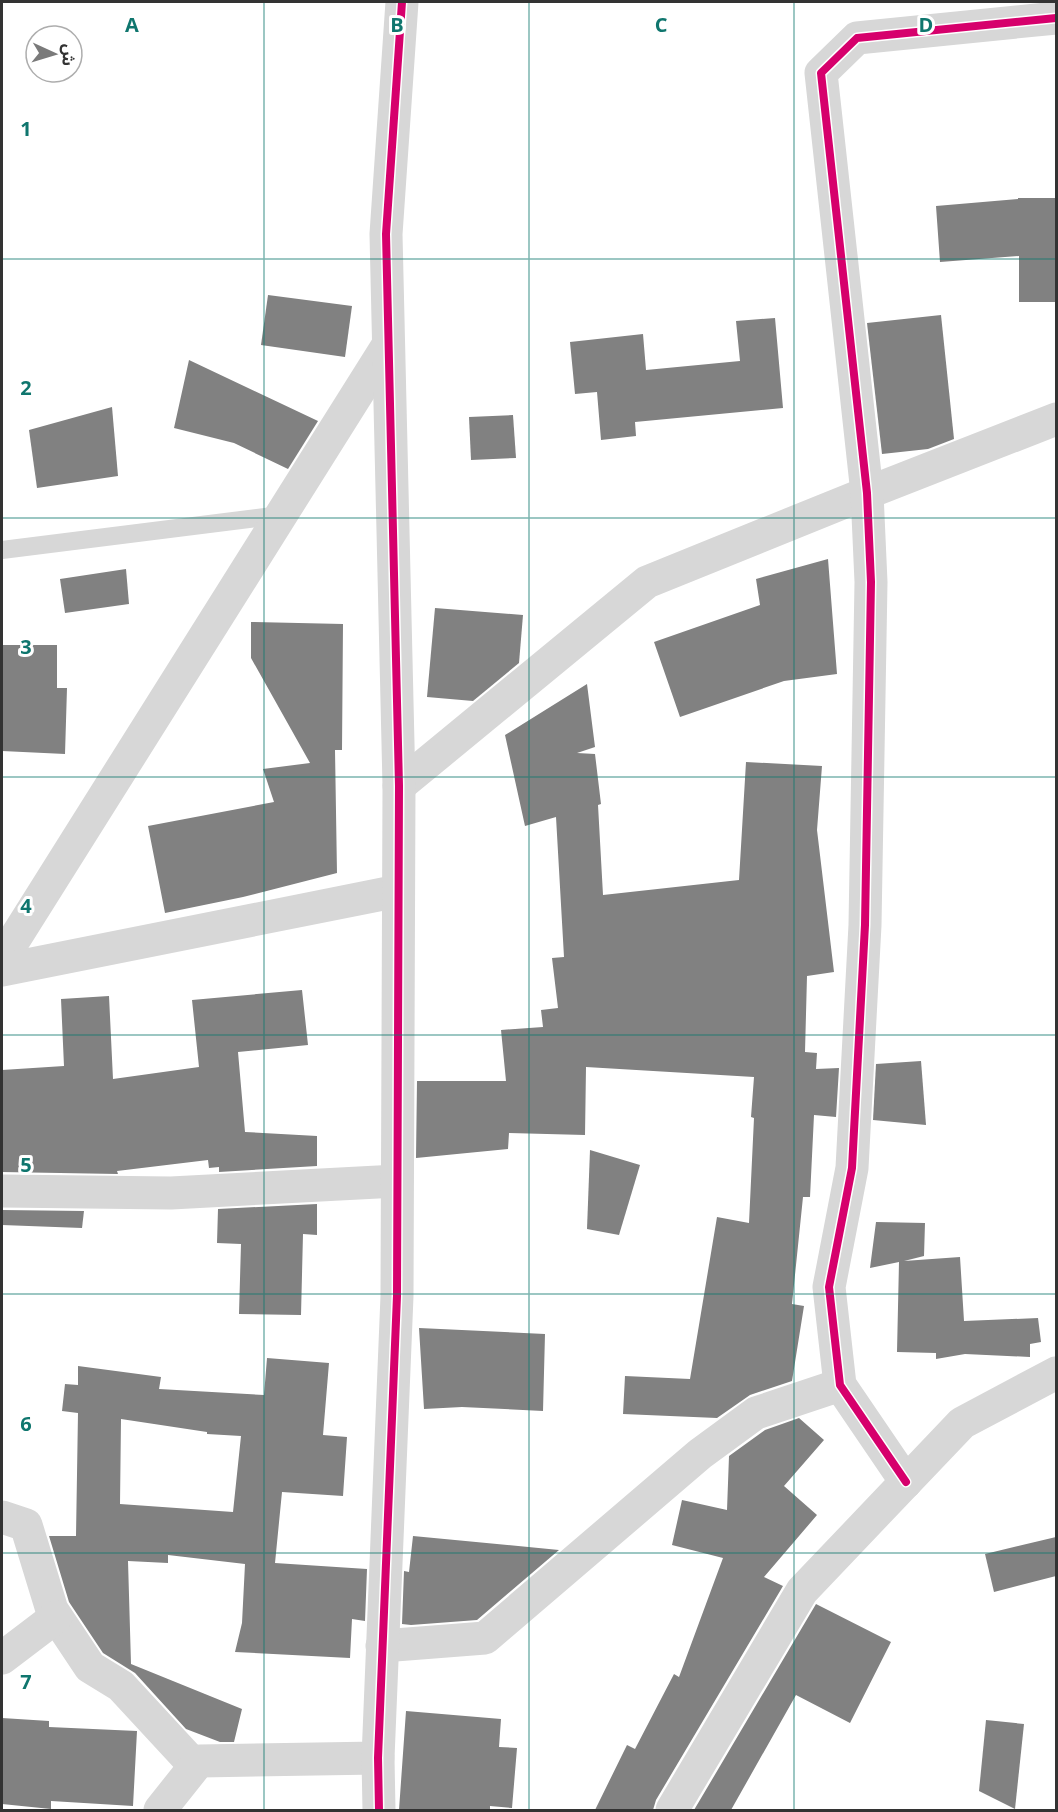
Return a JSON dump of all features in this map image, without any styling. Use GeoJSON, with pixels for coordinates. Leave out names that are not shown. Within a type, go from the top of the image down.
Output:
{"type":"FeatureCollection","features":[{"type":"Feature","properties":{"kind":"street"},"geometry":{"type":"LineString","coordinates":[[380,1810],[378,1758],[397,1296],[399,786],[386,234],[402,2]]}},
{"type":"Feature","properties":{"kind":"street"},"geometry":{"type":"LineString","coordinates":[[906,1482],[840,1385],[829,1287],[852,1168],[865,925],[871,582],[867,492],[821,73],[857,38],[1056,18]]}},
{"type":"Feature","properties":{"kind":"street"},"geometry":{"type":"LineString","coordinates":[[2,959],[388,345]]}},
{"type":"Feature","properties":{"kind":"street"},"geometry":{"type":"LineString","coordinates":[[399,786],[647,582],[867,492],[1056,419]]}},
{"type":"Feature","properties":{"kind":"street"},"geometry":{"type":"LineString","coordinates":[[2,970],[398,891]]}},
{"type":"Feature","properties":{"kind":"street"},"geometry":{"type":"LineString","coordinates":[[2,1191],[171,1193],[397,1181]]}},
{"type":"Feature","properties":{"kind":"street"},"geometry":{"type":"LineString","coordinates":[[672,1810],[802,1592],[962,1423],[1056,1373]]}},
{"type":"Feature","properties":{"kind":"street"},"geometry":{"type":"LineString","coordinates":[[382,1646],[485,1638],[700,1454],[756,1413],[840,1385]]}},
{"type":"Feature","properties":{"kind":"street"},"geometry":{"type":"LineString","coordinates":[[2,1517],[26,1525],[52,1610],[90,1667],[122,1686],[195,1766]]}},
{"type":"Feature","properties":{"kind":"street"},"geometry":{"type":"LineString","coordinates":[[2,1658],[56,1617]]}},
{"type":"Feature","properties":{"kind":"street"},"geometry":{"type":"LineString","coordinates":[[160,1810],[200,1761],[378,1758]]}},
{"type":"Feature","properties":{"kind":"lane"},"geometry":{"type":"LineString","coordinates":[[2,550],[281,515]]}},
{"type":"Feature","properties":{"kind":"building"},"geometry":{"type":"Polygon","coordinates":[[[1018,198],[1055,198],[1055,302],[1019,302],[1019,256],[940,262],[936,206],[1018,198]]]}},
{"type":"Feature","properties":{"kind":"building"},"geometry":{"type":"Polygon","coordinates":[[[268,295],[352,306],[345,357],[261,345],[268,295]]]}},
{"type":"Feature","properties":{"kind":"building"},"geometry":{"type":"Polygon","coordinates":[[[941,315],[954,439],[928,449],[882,454],[867,323],[941,315]]]}},
{"type":"Feature","properties":{"kind":"building"},"geometry":{"type":"Polygon","coordinates":[[[775,318],[783,408],[635,422],[636,436],[601,440],[597,392],[575,394],[570,342],[643,334],[646,370],[740,361],[736,321],[775,318]]]}},
{"type":"Feature","properties":{"kind":"building"},"geometry":{"type":"Polygon","coordinates":[[[189,360],[318,421],[288,469],[234,443],[174,428],[189,360]]]}},
{"type":"Feature","properties":{"kind":"building"},"geometry":{"type":"Polygon","coordinates":[[[112,407],[118,476],[37,488],[29,430],[112,407]]]}},
{"type":"Feature","properties":{"kind":"building"},"geometry":{"type":"Polygon","coordinates":[[[513,415],[516,458],[471,460],[469,417],[513,415]]]}},
{"type":"Feature","properties":{"kind":"building"},"geometry":{"type":"Polygon","coordinates":[[[828,559],[837,674],[784,681],[680,717],[654,642],[760,605],[756,579],[828,559]]]}},
{"type":"Feature","properties":{"kind":"building"},"geometry":{"type":"Polygon","coordinates":[[[126,569],[129,604],[65,613],[60,579],[126,569]]]}},
{"type":"Feature","properties":{"kind":"building"},"geometry":{"type":"Polygon","coordinates":[[[435,608],[523,615],[519,663],[473,701],[427,697],[435,608]]]}},
{"type":"Feature","properties":{"kind":"building"},"geometry":{"type":"Polygon","coordinates":[[[251,622],[343,624],[342,750],[335,750],[337,873],[243,897],[165,913],[148,826],[274,802],[263,769],[310,763],[251,658],[251,622]]]}},
{"type":"Feature","properties":{"kind":"building"},"geometry":{"type":"Polygon","coordinates":[[[2,645],[57,645],[57,688],[67,688],[65,754],[2,751],[2,645]]]}},
{"type":"Feature","properties":{"kind":"building"},"geometry":{"type":"Polygon","coordinates":[[[587,684],[595,747],[577,753],[595,754],[601,804],[598,805],[603,895],[739,880],[746,762],[822,766],[817,830],[834,972],[807,976],[805,1052],[817,1053],[816,1069],[839,1068],[836,1117],[814,1115],[810,1197],[803,1197],[792,1304],[804,1306],[792,1381],[750,1395],[717,1418],[623,1414],[625,1376],[690,1379],[717,1217],[749,1223],[754,1077],[586,1067],[585,1135],[509,1133],[508,1149],[416,1158],[417,1081],[506,1081],[501,1030],[543,1027],[541,1010],[558,1008],[552,958],[564,957],[556,817],[525,826],[505,735],[587,684]]]}},
{"type":"Feature","properties":{"kind":"building"},"geometry":{"type":"Polygon","coordinates":[[[302,990],[308,1045],[238,1052],[245,1132],[317,1136],[317,1166],[219,1172],[219,1167],[209,1168],[208,1160],[117,1171],[118,1174],[2,1172],[2,1070],[64,1066],[61,999],[109,996],[113,1079],[199,1067],[192,1000],[302,990]]]}},
{"type":"Feature","properties":{"kind":"building"},"geometry":{"type":"Polygon","coordinates":[[[921,1061],[926,1125],[873,1120],[876,1064],[921,1061]]]}},
{"type":"Feature","properties":{"kind":"building"},"geometry":{"type":"Polygon","coordinates":[[[590,1150],[640,1165],[619,1235],[587,1229],[590,1150]]]}},
{"type":"Feature","properties":{"kind":"building"},"geometry":{"type":"Polygon","coordinates":[[[317,1204],[317,1235],[303,1234],[301,1315],[239,1314],[241,1244],[217,1243],[218,1209],[317,1204]]]}},
{"type":"Feature","properties":{"kind":"building"},"geometry":{"type":"Polygon","coordinates":[[[2,1210],[84,1211],[82,1228],[2,1225],[2,1210]]]}},
{"type":"Feature","properties":{"kind":"building"},"geometry":{"type":"Polygon","coordinates":[[[876,1222],[925,1223],[924,1256],[904,1261],[960,1257],[964,1321],[1038,1318],[1041,1342],[1030,1344],[1030,1357],[965,1354],[936,1359],[936,1353],[897,1352],[899,1262],[870,1268],[876,1222]]]}},
{"type":"Feature","properties":{"kind":"building"},"geometry":{"type":"Polygon","coordinates":[[[419,1328],[545,1334],[543,1411],[462,1407],[424,1409],[419,1328]]]}},
{"type":"Feature","properties":{"kind":"building"},"geometry":{"type":"Polygon","coordinates":[[[267,1358],[329,1363],[323,1435],[347,1437],[343,1496],[282,1492],[275,1563],[367,1569],[365,1621],[352,1619],[350,1658],[235,1652],[242,1623],[245,1564],[168,1555],[168,1563],[128,1561],[131,1664],[242,1709],[234,1742],[220,1742],[186,1729],[135,1673],[103,1653],[69,1602],[49,1536],[76,1536],[78,1413],[62,1411],[65,1384],[78,1385],[78,1366],[161,1377],[159,1389],[264,1395],[267,1358]],[[121,1419],[120,1504],[233,1512],[241,1436],[207,1434],[207,1432],[121,1419]]]}},
{"type":"Feature","properties":{"kind":"building"},"geometry":{"type":"Polygon","coordinates":[[[799,1418],[824,1440],[784,1486],[817,1515],[764,1577],[783,1586],[656,1800],[653,1810],[595,1810],[627,1745],[635,1749],[674,1674],[679,1677],[723,1558],[672,1545],[682,1500],[727,1510],[729,1456],[765,1430],[799,1418]]]}},
{"type":"Feature","properties":{"kind":"building"},"geometry":{"type":"Polygon","coordinates":[[[413,1536],[559,1550],[477,1620],[411,1625],[402,1624],[404,1571],[409,1572],[413,1536]]]}},
{"type":"Feature","properties":{"kind":"building"},"geometry":{"type":"Polygon","coordinates":[[[1056,1537],[1056,1576],[994,1592],[985,1554],[1056,1537]]]}},
{"type":"Feature","properties":{"kind":"building"},"geometry":{"type":"Polygon","coordinates":[[[816,1604],[891,1642],[850,1723],[796,1695],[731,1810],[694,1810],[816,1604]]]}},
{"type":"Feature","properties":{"kind":"building"},"geometry":{"type":"Polygon","coordinates":[[[406,1711],[501,1719],[499,1747],[517,1748],[512,1808],[490,1806],[490,1810],[399,1810],[406,1711]]]}},
{"type":"Feature","properties":{"kind":"building"},"geometry":{"type":"Polygon","coordinates":[[[2,1718],[49,1721],[49,1727],[137,1731],[133,1806],[51,1801],[51,1809],[2,1804],[2,1718]]]}},
{"type":"Feature","properties":{"kind":"building"},"geometry":{"type":"Polygon","coordinates":[[[986,1720],[1024,1724],[1015,1809],[979,1791],[986,1720]]]}},
{"type":"Feature","properties":{"kind":"cycle path"},"geometry":{"type":"LineString","coordinates":[[379,1810],[378,1758],[397,1296],[399,786],[386,234],[402,2]]}},
{"type":"Feature","properties":{"kind":"cycle path"},"geometry":{"type":"LineString","coordinates":[[906,1482],[840,1385],[829,1287],[852,1168],[865,925],[871,582],[867,493],[821,73],[857,38],[1056,18]]}}]}
